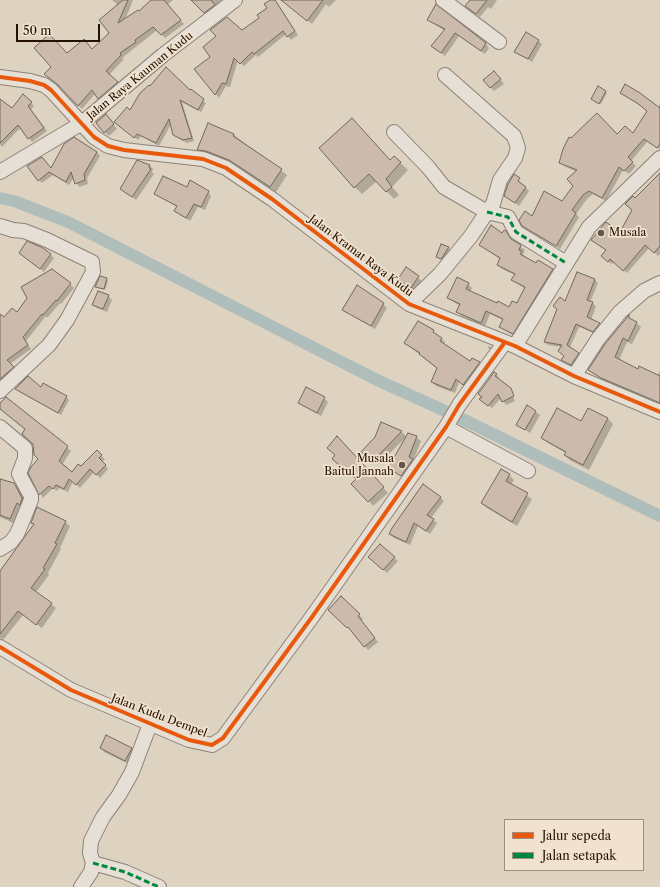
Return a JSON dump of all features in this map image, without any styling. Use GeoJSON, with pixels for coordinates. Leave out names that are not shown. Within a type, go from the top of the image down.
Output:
{"type":"FeatureCollection","features":[{"type":"Feature","properties":{"kind":"street","name":"Jalan Raya Kauman Kudu"},"geometry":{"type":"LineString","coordinates":[[0,172],[82,123],[163,55],[235,0]]}},
{"type":"Feature","properties":{"kind":"street"},"geometry":{"type":"LineString","coordinates":[[442,0],[499,42]]}},
{"type":"Feature","properties":{"kind":"street"},"geometry":{"type":"LineString","coordinates":[[409,304],[440,274],[471,236],[493,204],[500,180],[515,158],[518,148],[514,136],[445,75]]}},
{"type":"Feature","properties":{"kind":"street","name":"Jalan Kramat Raya Kudu"},"geometry":{"type":"LineString","coordinates":[[0,77],[30,81],[44,85],[51,90],[100,142],[108,146],[124,150],[203,159],[226,168],[272,199],[409,304],[510,344],[574,376],[660,412]]}},
{"type":"Feature","properties":{"kind":"street"},"geometry":{"type":"LineString","coordinates":[[394,132],[428,167],[444,187],[487,212],[508,217],[516,232],[566,263]]}},
{"type":"Feature","properties":{"kind":"street","name":"Jalan Kudu Dempel"},"geometry":{"type":"LineString","coordinates":[[0,647],[72,690],[150,724],[196,742],[212,745],[223,738],[312,617],[448,424],[459,405],[510,344],[589,227],[660,158]]}},
{"type":"Feature","properties":{"kind":"street"},"geometry":{"type":"LineString","coordinates":[[0,226],[13,230],[24,231],[92,262],[93,272],[67,320],[48,345],[0,391]]}},
{"type":"Feature","properties":{"kind":"street"},"geometry":{"type":"LineString","coordinates":[[574,376],[598,339],[620,312],[644,291],[660,283]]}},
{"type":"Feature","properties":{"kind":"street"},"geometry":{"type":"LineString","coordinates":[[448,424],[528,471]]}},
{"type":"Feature","properties":{"kind":"street"},"geometry":{"type":"LineString","coordinates":[[0,427],[25,448],[25,458],[19,474],[31,496],[31,500],[17,534],[11,542],[0,549]]}},
{"type":"Feature","properties":{"kind":"street"},"geometry":{"type":"LineString","coordinates":[[81,887],[91,872],[91,841],[103,817],[119,796],[132,772],[150,724]]}},
{"type":"Feature","properties":{"kind":"street"},"geometry":{"type":"LineString","coordinates":[[92,863],[125,872],[159,887]]}},
{"type":"Feature","properties":{"kind":"building"},"geometry":{"type":"Polygon","coordinates":[[[123,0],[128,0],[118,23],[138,10],[139,11],[151,0],[164,0],[181,20],[161,35],[153,27],[135,40],[136,42],[120,53],[121,55],[106,71],[118,82],[98,99],[92,90],[78,106],[57,84],[44,74],[51,67],[34,48],[49,34],[67,53],[84,39],[92,49],[109,33],[99,20],[123,0]]]}},
{"type":"Feature","properties":{"kind":"building"},"geometry":{"type":"Polygon","coordinates":[[[191,0],[211,0],[215,5],[204,13],[191,0]]]}},
{"type":"Feature","properties":{"kind":"building"},"geometry":{"type":"Polygon","coordinates":[[[270,0],[275,0],[295,31],[287,37],[283,31],[254,54],[252,52],[240,64],[234,58],[226,84],[222,83],[215,95],[194,69],[210,57],[203,47],[216,36],[210,30],[227,17],[242,30],[259,18],[257,15],[267,8],[264,4],[270,0]]]}},
{"type":"Feature","properties":{"kind":"building"},"geometry":{"type":"Polygon","coordinates":[[[281,0],[323,0],[307,21],[281,0]]]}},
{"type":"Feature","properties":{"kind":"building"},"geometry":{"type":"Polygon","coordinates":[[[470,0],[487,0],[476,14],[465,6],[470,0]]]}},
{"type":"Feature","properties":{"kind":"building"},"geometry":{"type":"Polygon","coordinates":[[[436,4],[486,43],[481,51],[455,33],[441,53],[431,46],[445,29],[427,20],[436,4]]]}},
{"type":"Feature","properties":{"kind":"building"},"geometry":{"type":"Polygon","coordinates":[[[526,32],[539,40],[528,59],[514,52],[526,32]]]}},
{"type":"Feature","properties":{"kind":"building"},"geometry":{"type":"Polygon","coordinates":[[[166,67],[190,90],[191,89],[204,99],[198,110],[180,100],[192,138],[183,140],[173,135],[169,119],[156,143],[137,134],[134,138],[114,122],[127,107],[130,110],[140,93],[149,85],[150,86],[166,67]]]}},
{"type":"Feature","properties":{"kind":"building"},"geometry":{"type":"Polygon","coordinates":[[[494,71],[501,79],[490,88],[483,80],[494,71]]]}},
{"type":"Feature","properties":{"kind":"building"},"geometry":{"type":"Polygon","coordinates":[[[625,84],[660,108],[660,144],[657,148],[644,139],[628,157],[633,162],[624,171],[619,167],[602,198],[589,191],[583,195],[572,210],[576,213],[556,246],[522,226],[519,220],[525,211],[532,216],[544,191],[562,201],[573,186],[567,179],[577,170],[559,163],[563,149],[569,137],[571,138],[597,113],[617,134],[625,126],[633,133],[647,111],[620,93],[625,84]]]}},
{"type":"Feature","properties":{"kind":"building"},"geometry":{"type":"Polygon","coordinates":[[[598,86],[606,91],[599,104],[591,99],[598,86]]]}},
{"type":"Feature","properties":{"kind":"building"},"geometry":{"type":"Polygon","coordinates":[[[23,94],[32,102],[28,106],[44,128],[28,139],[18,125],[0,143],[0,99],[12,108],[23,94]]]}},
{"type":"Feature","properties":{"kind":"building"},"geometry":{"type":"Polygon","coordinates":[[[106,114],[114,124],[104,133],[96,123],[106,114]]]}},
{"type":"Feature","properties":{"kind":"building"},"geometry":{"type":"Polygon","coordinates":[[[352,118],[390,160],[394,156],[401,162],[386,179],[392,187],[386,192],[369,174],[354,188],[319,148],[352,118]]]}},
{"type":"Feature","properties":{"kind":"building"},"geometry":{"type":"Polygon","coordinates":[[[208,123],[234,134],[233,136],[282,169],[270,187],[229,160],[206,151],[197,150],[208,123]]]}},
{"type":"Feature","properties":{"kind":"building"},"geometry":{"type":"Polygon","coordinates":[[[74,137],[97,152],[84,174],[85,180],[75,184],[71,172],[66,182],[49,172],[38,181],[27,166],[42,157],[51,168],[64,144],[74,137]]]}},
{"type":"Feature","properties":{"kind":"building"},"geometry":{"type":"Polygon","coordinates":[[[137,160],[150,165],[149,168],[151,169],[132,197],[120,189],[137,160]]]}},
{"type":"Feature","properties":{"kind":"building"},"geometry":{"type":"Polygon","coordinates":[[[660,173],[660,246],[654,253],[645,245],[623,271],[610,259],[608,262],[601,256],[606,250],[591,240],[606,222],[620,232],[632,210],[625,204],[633,196],[635,198],[660,173]]]}},
{"type":"Feature","properties":{"kind":"building"},"geometry":{"type":"Polygon","coordinates":[[[514,174],[520,178],[518,181],[526,187],[515,203],[504,196],[508,184],[514,174]]]}},
{"type":"Feature","properties":{"kind":"building"},"geometry":{"type":"Polygon","coordinates":[[[163,176],[187,187],[190,180],[209,191],[201,207],[194,204],[186,218],[174,211],[177,206],[154,194],[163,176]]]}},
{"type":"Feature","properties":{"kind":"building"},"geometry":{"type":"Polygon","coordinates":[[[491,225],[502,233],[504,230],[506,231],[511,239],[521,245],[519,250],[522,251],[520,254],[536,263],[538,260],[553,269],[513,334],[499,327],[503,319],[486,311],[481,323],[456,312],[460,304],[447,298],[457,277],[469,283],[466,289],[497,303],[498,301],[509,307],[512,301],[517,303],[525,287],[511,280],[515,274],[497,265],[500,258],[479,245],[491,225]]]}},
{"type":"Feature","properties":{"kind":"building"},"geometry":{"type":"Polygon","coordinates":[[[27,241],[43,248],[51,254],[40,269],[19,253],[27,241]]]}},
{"type":"Feature","properties":{"kind":"building"},"geometry":{"type":"Polygon","coordinates":[[[441,244],[449,247],[441,259],[436,257],[441,244]]]}},
{"type":"Feature","properties":{"kind":"building"},"geometry":{"type":"Polygon","coordinates":[[[406,267],[419,276],[411,288],[398,279],[406,267]]]}},
{"type":"Feature","properties":{"kind":"building"},"geometry":{"type":"Polygon","coordinates":[[[52,269],[71,283],[57,301],[56,300],[43,315],[42,314],[23,337],[28,345],[7,360],[14,367],[0,379],[0,314],[4,317],[12,308],[17,312],[27,298],[21,287],[52,269]]]}},
{"type":"Feature","properties":{"kind":"building"},"geometry":{"type":"Polygon","coordinates":[[[577,272],[595,279],[587,300],[593,302],[587,317],[600,323],[593,332],[576,324],[567,345],[579,353],[571,365],[561,360],[564,356],[558,351],[562,345],[544,342],[557,309],[553,306],[560,297],[565,301],[577,272]]]}},
{"type":"Feature","properties":{"kind":"building"},"geometry":{"type":"Polygon","coordinates":[[[100,276],[107,278],[104,289],[95,287],[100,276]]]}},
{"type":"Feature","properties":{"kind":"building"},"geometry":{"type":"Polygon","coordinates":[[[357,285],[384,303],[371,326],[342,310],[357,285]]]}},
{"type":"Feature","properties":{"kind":"building"},"geometry":{"type":"Polygon","coordinates":[[[98,291],[109,295],[103,309],[92,305],[98,291]]]}},
{"type":"Feature","properties":{"kind":"building"},"geometry":{"type":"Polygon","coordinates":[[[629,315],[629,318],[637,322],[628,341],[623,338],[615,357],[638,369],[639,366],[660,376],[660,403],[601,378],[588,370],[605,344],[629,315]]]}},
{"type":"Feature","properties":{"kind":"building"},"geometry":{"type":"Polygon","coordinates":[[[418,321],[434,330],[433,332],[442,338],[440,341],[470,361],[472,358],[480,362],[463,385],[456,379],[451,390],[431,382],[437,368],[419,354],[420,353],[404,343],[418,321]]]}},
{"type":"Feature","properties":{"kind":"building"},"geometry":{"type":"Polygon","coordinates":[[[494,372],[497,374],[495,376],[511,388],[514,396],[502,402],[498,394],[488,406],[479,399],[482,397],[478,394],[494,372]]]}},
{"type":"Feature","properties":{"kind":"building"},"geometry":{"type":"Polygon","coordinates":[[[28,376],[41,387],[43,383],[67,396],[58,413],[15,389],[28,376]]]}},
{"type":"Feature","properties":{"kind":"building"},"geometry":{"type":"Polygon","coordinates":[[[306,387],[325,397],[317,413],[298,403],[306,387]]]}},
{"type":"Feature","properties":{"kind":"building"},"geometry":{"type":"Polygon","coordinates":[[[6,397],[68,446],[59,461],[72,472],[78,464],[81,466],[97,450],[102,455],[99,458],[106,465],[96,475],[90,469],[76,485],[69,479],[64,489],[56,485],[53,489],[49,486],[39,495],[28,473],[38,459],[34,455],[33,444],[22,434],[25,429],[0,409],[0,403],[6,397]]]}},
{"type":"Feature","properties":{"kind":"building"},"geometry":{"type":"Polygon","coordinates":[[[527,405],[536,411],[525,430],[516,425],[527,405]]]}},
{"type":"Feature","properties":{"kind":"building"},"geometry":{"type":"Polygon","coordinates":[[[557,408],[581,421],[588,408],[608,418],[583,465],[564,455],[566,452],[541,438],[557,408]]]}},
{"type":"Feature","properties":{"kind":"building"},"geometry":{"type":"Polygon","coordinates":[[[381,422],[402,431],[374,460],[361,452],[375,437],[381,422]]]}},
{"type":"Feature","properties":{"kind":"building"},"geometry":{"type":"Polygon","coordinates":[[[408,433],[417,436],[409,457],[413,459],[401,476],[388,468],[408,433]]]}},
{"type":"Feature","properties":{"kind":"building"},"geometry":{"type":"Polygon","coordinates":[[[337,436],[384,487],[368,502],[351,484],[356,479],[332,459],[335,455],[327,448],[337,436]]]}},
{"type":"Feature","properties":{"kind":"building"},"geometry":{"type":"Polygon","coordinates":[[[501,469],[510,474],[506,481],[528,493],[512,522],[481,503],[501,469]]]}},
{"type":"Feature","properties":{"kind":"building"},"geometry":{"type":"Polygon","coordinates":[[[0,479],[14,483],[22,498],[20,505],[17,503],[10,519],[0,515],[0,479]]]}},
{"type":"Feature","properties":{"kind":"building"},"geometry":{"type":"Polygon","coordinates":[[[423,484],[441,497],[427,515],[434,519],[426,531],[414,523],[406,542],[389,534],[392,528],[423,484]]]}},
{"type":"Feature","properties":{"kind":"building"},"geometry":{"type":"Polygon","coordinates":[[[37,507],[66,521],[55,543],[57,544],[43,568],[45,569],[31,588],[52,603],[36,625],[18,611],[0,634],[0,571],[34,524],[31,523],[37,507]]]}},
{"type":"Feature","properties":{"kind":"building"},"geometry":{"type":"Polygon","coordinates":[[[380,544],[395,557],[383,570],[368,557],[380,544]]]}},
{"type":"Feature","properties":{"kind":"building"},"geometry":{"type":"Polygon","coordinates":[[[341,596],[360,614],[358,616],[375,638],[364,647],[348,627],[347,628],[328,610],[341,596]]]}},
{"type":"Feature","properties":{"kind":"building"},"geometry":{"type":"Polygon","coordinates":[[[106,735],[132,748],[125,761],[100,748],[106,735]]]}},
{"type":"Feature","properties":{"kind":"waterway"},"geometry":{"type":"LineString","coordinates":[[0,198],[14,201],[68,222],[377,380],[454,415],[660,516]]}},
{"type":"Feature","properties":{"kind":"marked path"},"geometry":{"type":"LineString","coordinates":[[487,212],[508,217],[516,232],[566,263]]}},
{"type":"Feature","properties":{"kind":"marked path"},"geometry":{"type":"LineString","coordinates":[[93,863],[125,872],[159,887]]}},
{"type":"Feature","properties":{"kind":"cycle path"},"geometry":{"type":"LineString","coordinates":[[0,77],[30,81],[44,85],[51,90],[94,137],[108,146],[124,150],[203,159],[226,168],[272,199],[409,304],[515,346],[574,376],[660,412]]}},
{"type":"Feature","properties":{"kind":"cycle path"},"geometry":{"type":"LineString","coordinates":[[0,647],[71,690],[189,740],[212,745],[223,738],[312,617],[446,427],[459,405],[505,342]]}},
{"type":"Feature","properties":{"kind":"place","name":"Musala"},"geometry":{"type":"Point","coordinates":[601,233]}},
{"type":"Feature","properties":{"kind":"place","name":"Musala Baitul Jannah"},"geometry":{"type":"Point","coordinates":[402,465]}}]}
